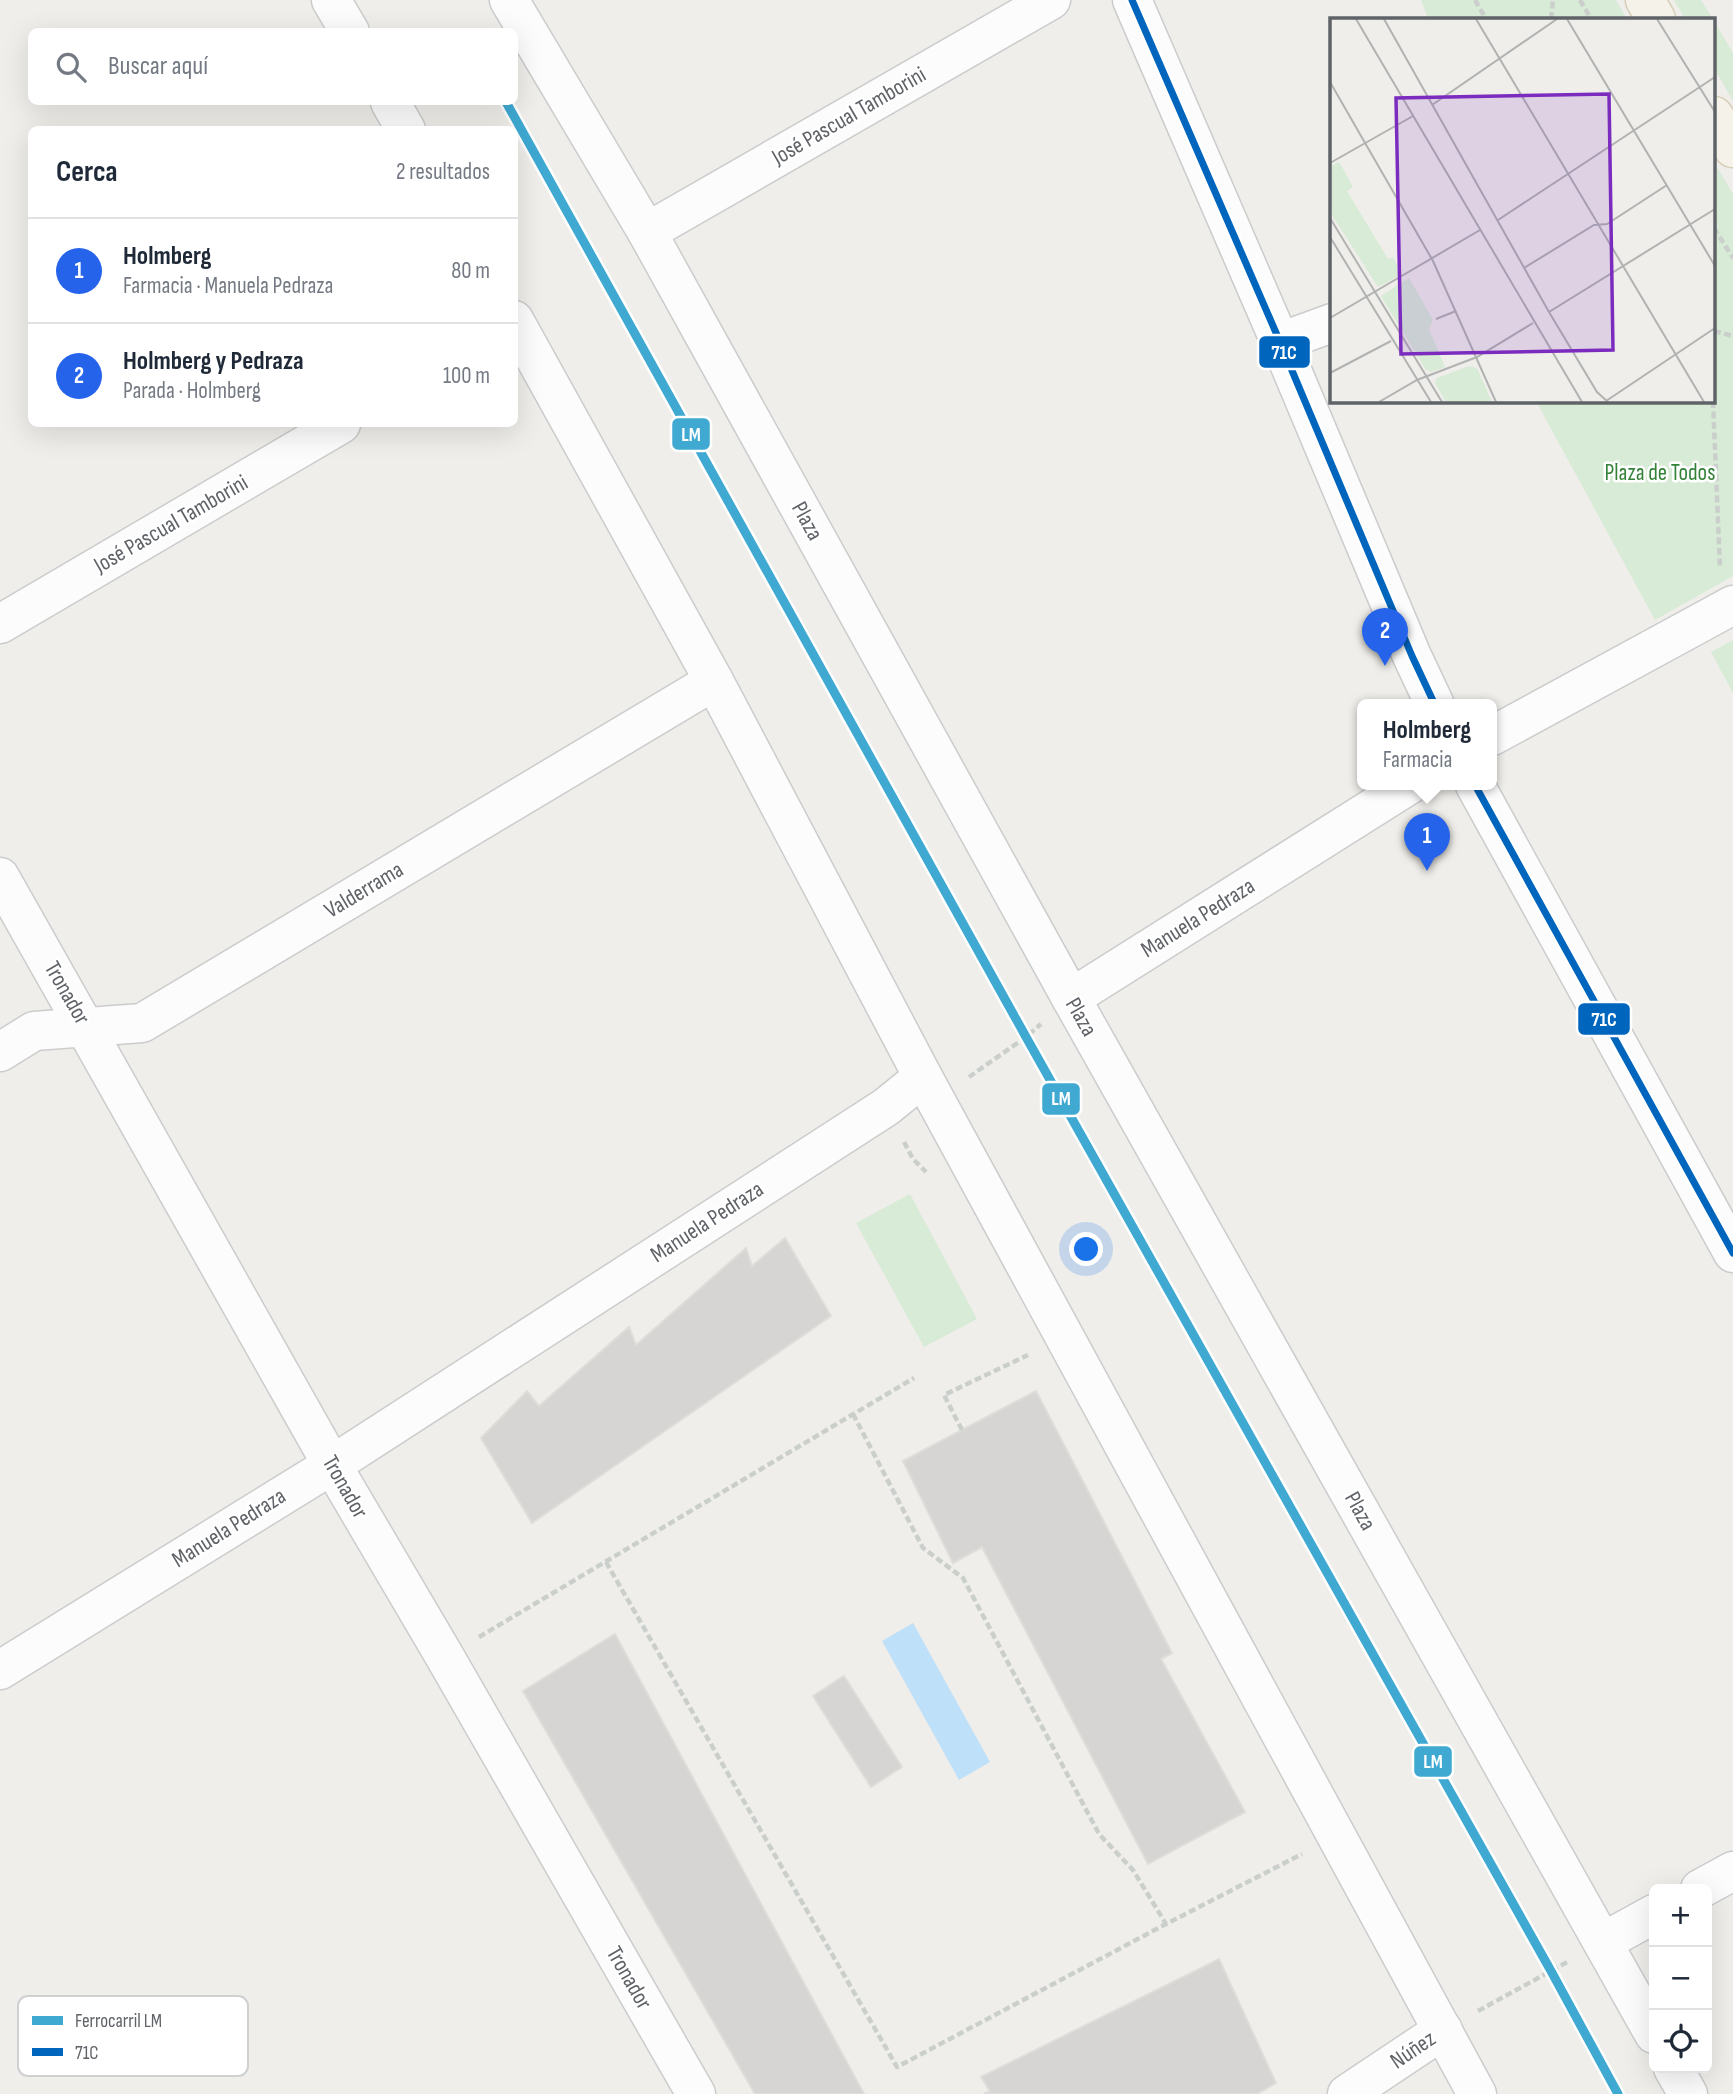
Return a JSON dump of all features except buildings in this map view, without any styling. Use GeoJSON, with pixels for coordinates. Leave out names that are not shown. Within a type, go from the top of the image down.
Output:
{"type":"FeatureCollection","features":[{"type":"Feature","properties":{"kind":"main road"},"geometry":{"type":"LineString","coordinates":[[1645,0],[1655,18]]}},
{"type":"Feature","properties":{"kind":"main road"},"geometry":{"type":"LineString","coordinates":[[1716,119],[1733,148]]}},
{"type":"Feature","properties":{"kind":"street"},"geometry":{"type":"LineString","coordinates":[[331,0],[347,28]]}},
{"type":"Feature","properties":{"kind":"street","name":"Plaza"},"geometry":{"type":"LineString","coordinates":[[509,0],[647,232],[1071,998],[1649,2025]]}},
{"type":"Feature","properties":{"kind":"street","name":"José Pascual Tamborini"},"geometry":{"type":"LineString","coordinates":[[647,232],[1051,0]]}},
{"type":"Feature","properties":{"kind":"street"},"geometry":{"type":"LineString","coordinates":[[1132,0],[1432,699]]}},
{"type":"Feature","properties":{"kind":"street"},"geometry":{"type":"LineString","coordinates":[[392,105],[404,126]]}},
{"type":"Feature","properties":{"kind":"street"},"geometry":{"type":"LineString","coordinates":[[1280,342],[1330,324]]}},
{"type":"Feature","properties":{"kind":"street"},"geometry":{"type":"LineString","coordinates":[[518,326],[714,681],[923,1077],[1477,2094]]}},
{"type":"Feature","properties":{"kind":"street","name":"José Pascual Tamborini"},"geometry":{"type":"LineString","coordinates":[[0,624],[336,427]]}},
{"type":"Feature","properties":{"kind":"street"},"geometry":{"type":"LineString","coordinates":[[1497,733],[1727,608]]}},
{"type":"Feature","properties":{"kind":"street","name":"Valderrama"},"geometry":{"type":"LineString","coordinates":[[0,1052],[34,1031],[142,1023],[714,681]]}},
{"type":"Feature","properties":{"kind":"street","name":"Manuela Pedraza"},"geometry":{"type":"LineString","coordinates":[[1071,998],[1401,790]]}},
{"type":"Feature","properties":{"kind":"street"},"geometry":{"type":"LineString","coordinates":[[1478,790],[1733,1253]]}},
{"type":"Feature","properties":{"kind":"street","name":"Tronador"},"geometry":{"type":"LineString","coordinates":[[0,877],[332,1465],[696,2094]]}},
{"type":"Feature","properties":{"kind":"street","name":"Manuela Pedraza"},"geometry":{"type":"LineString","coordinates":[[0,1670],[332,1465],[886,1107],[923,1077]]}},
{"type":"Feature","properties":{"kind":"street"},"geometry":{"type":"LineString","coordinates":[[1709,1884],[1733,1871]]}},
{"type":"Feature","properties":{"kind":"street"},"geometry":{"type":"LineString","coordinates":[[1604,1942],[1649,1917]]}},
{"type":"Feature","properties":{"kind":"street","name":"Núñez"},"geometry":{"type":"LineString","coordinates":[[1347,2094],[1443,2030]]}},
{"type":"Feature","properties":{"kind":"street"},"geometry":{"type":"LineString","coordinates":[[1676,2073],[1688,2094]]}},
{"type":"Feature","properties":{"kind":"path"},"geometry":{"type":"LineString","coordinates":[[1475,0],[1485,18]]}},
{"type":"Feature","properties":{"kind":"path"},"geometry":{"type":"LineString","coordinates":[[1551,18],[1553,0]]}},
{"type":"Feature","properties":{"kind":"path"},"geometry":{"type":"LineString","coordinates":[[1580,0],[1590,18]]}},
{"type":"Feature","properties":{"kind":"path"},"geometry":{"type":"LineString","coordinates":[[1716,231],[1733,258]]}},
{"type":"Feature","properties":{"kind":"path"},"geometry":{"type":"LineString","coordinates":[[1716,332],[1733,336]]}},
{"type":"Feature","properties":{"kind":"path"},"geometry":{"type":"LineString","coordinates":[[1713,402],[1727,608]]}},
{"type":"Feature","properties":{"kind":"path"},"geometry":{"type":"LineString","coordinates":[[923,1077],[962,1082],[1026,1037],[1071,998]]}},
{"type":"Feature","properties":{"kind":"path"},"geometry":{"type":"LineString","coordinates":[[886,1107],[913,1159],[928,1174]]}},
{"type":"Feature","properties":{"kind":"path"},"geometry":{"type":"LineString","coordinates":[[962,1430],[944,1395],[1032,1353]]}},
{"type":"Feature","properties":{"kind":"path"},"geometry":{"type":"LineString","coordinates":[[445,1657],[914,1378]]}},
{"type":"Feature","properties":{"kind":"path"},"geometry":{"type":"LineString","coordinates":[[853,1414],[923,1548],[963,1578],[1099,1834],[1133,1870],[1166,1924]]}},
{"type":"Feature","properties":{"kind":"path"},"geometry":{"type":"LineString","coordinates":[[606,1562],[897,2067],[1337,1835]]}},
{"type":"Feature","properties":{"kind":"path"},"geometry":{"type":"LineString","coordinates":[[1443,2030],[1528,1984]]}},
{"type":"Feature","properties":{"kind":"green space"},"geometry":{"type":"Polygon","coordinates":[[[1421,0],[1616,0],[1626,18],[1428,18],[1421,0]]]}},
{"type":"Feature","properties":{"kind":"green space"},"geometry":{"type":"Polygon","coordinates":[[[1674,0],[1701,0],[1712,18],[1684,18],[1674,0]]]}},
{"type":"Feature","properties":{"kind":"green space"},"geometry":{"type":"Polygon","coordinates":[[[1716,24],[1733,53],[1733,101],[1716,71],[1716,24]]]}},
{"type":"Feature","properties":{"kind":"green space","name":"Plaza de Todos"},"geometry":{"type":"Polygon","coordinates":[[[1716,165],[1733,194],[1733,576],[1655,620],[1537,402],[1716,402],[1716,165]]]}},
{"type":"Feature","properties":{"kind":"green space"},"geometry":{"type":"Polygon","coordinates":[[[1733,640],[1733,693],[1711,652],[1733,640]]]}},
{"type":"Feature","properties":{"kind":"green space"},"geometry":{"type":"Polygon","coordinates":[[[910,1194],[977,1319],[924,1347],[856,1223],[910,1194]]]}},
{"type":"Feature","properties":{"kind":"water"},"geometry":{"type":"Polygon","coordinates":[[[913,1623],[990,1762],[959,1780],[882,1641],[913,1623]]]}},
{"type":"Feature","properties":{"kind":"rail line","name":"LM"},"geometry":{"type":"LineString","coordinates":[[508,105],[1618,2094]]}},
{"type":"Feature","properties":{"kind":"transit line","name":"71C"},"geometry":{"type":"LineString","coordinates":[[1132,0],[1432,699]]}},
{"type":"Feature","properties":{"kind":"transit line","name":"71C"},"geometry":{"type":"LineString","coordinates":[[1478,790],[1733,1253]]}},
{"type":"Feature","properties":{"kind":"place","name":"Holmberg y Pedraza"},"geometry":{"type":"Point","coordinates":[1385,666]}},
{"type":"Feature","properties":{"kind":"place","name":"Holmberg"},"geometry":{"type":"Point","coordinates":[1427,871]}}]}
